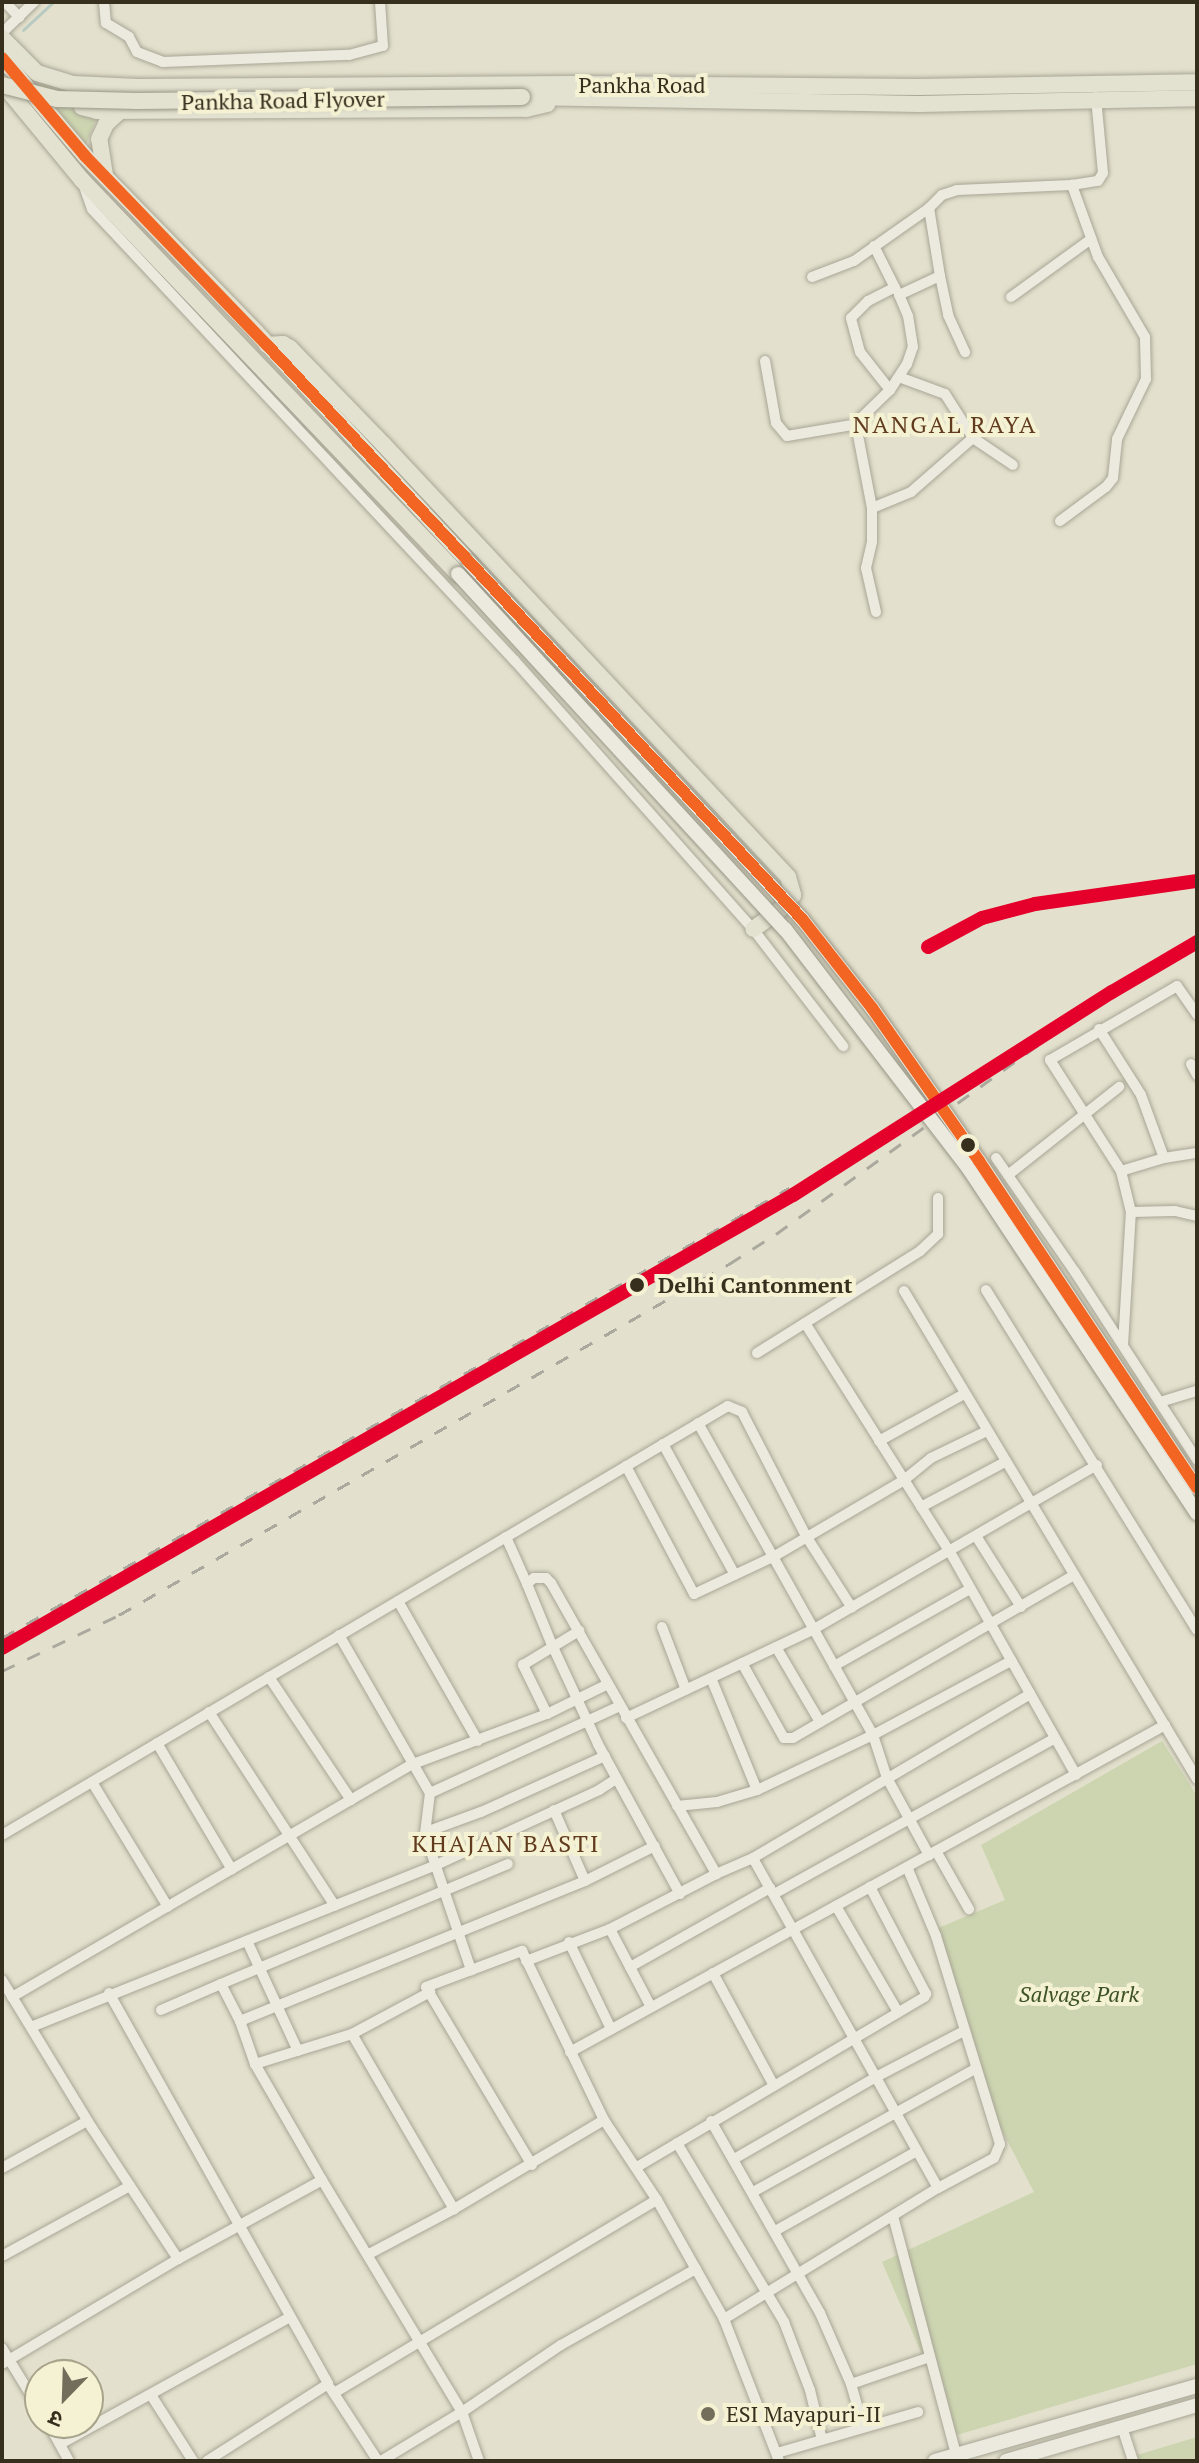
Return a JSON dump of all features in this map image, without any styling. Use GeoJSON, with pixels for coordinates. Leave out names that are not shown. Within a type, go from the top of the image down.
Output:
{"type":"FeatureCollection","features":[{"type":"Feature","properties":{"kind":"main road","name":"Pankha Road"},"geometry":{"type":"LineString","coordinates":[[2,35],[37,73],[87,85],[919,87],[1197,82]]}},
{"type":"Feature","properties":{"kind":"main road"},"geometry":{"type":"LineString","coordinates":[[2,58],[85,156],[267,345],[785,929],[969,1169],[1197,1513]]}},
{"type":"Feature","properties":{"kind":"main road"},"geometry":{"type":"LineString","coordinates":[[2,84],[82,180],[463,568],[810,930],[872,1008],[979,1161],[1197,1488]]}},
{"type":"Feature","properties":{"kind":"main road","name":"Pankha Road Flyover"},"geometry":{"type":"LineString","coordinates":[[2,84],[57,99],[121,101],[566,99]]}},
{"type":"Feature","properties":{"kind":"main road"},"geometry":{"type":"LineString","coordinates":[[87,85],[78,96],[82,107],[120,111],[526,109],[566,99]]}},
{"type":"Feature","properties":{"kind":"main road","name":"Pankha Road"},"geometry":{"type":"LineString","coordinates":[[566,99],[919,104],[1197,98]]}},
{"type":"Feature","properties":{"kind":"main road"},"geometry":{"type":"LineString","coordinates":[[105,175],[99,139],[106,124],[120,111]]}},
{"type":"Feature","properties":{"kind":"main road"},"geometry":{"type":"LineString","coordinates":[[267,345],[283,344],[290,348],[788,877],[793,895],[785,906],[753,929]]}},
{"type":"Feature","properties":{"kind":"main road"},"geometry":{"type":"LineString","coordinates":[[935,2461],[1197,2386]]}},
{"type":"Feature","properties":{"kind":"main road"},"geometry":{"type":"LineString","coordinates":[[1006,2461],[1197,2405]]}},
{"type":"Feature","properties":{"kind":"street"},"geometry":{"type":"LineString","coordinates":[[5,2],[19,17]]}},
{"type":"Feature","properties":{"kind":"street"},"geometry":{"type":"LineString","coordinates":[[2,35],[34,2]]}},
{"type":"Feature","properties":{"kind":"street"},"geometry":{"type":"LineString","coordinates":[[104,2],[106,23],[129,37],[137,52],[163,62],[349,55],[383,46],[380,2]]}},
{"type":"Feature","properties":{"kind":"street"},"geometry":{"type":"LineString","coordinates":[[812,277],[845,265],[929,208],[942,195],[957,190],[1098,181],[1103,173],[1096,83]]}},
{"type":"Feature","properties":{"kind":"street"},"geometry":{"type":"LineString","coordinates":[[82,180],[92,209],[515,661],[753,929],[843,1046]]}},
{"type":"Feature","properties":{"kind":"street"},"geometry":{"type":"LineString","coordinates":[[1060,521],[1106,487],[1113,478],[1117,439],[1146,379],[1145,337],[1098,257],[1072,185]]}},
{"type":"Feature","properties":{"kind":"street"},"geometry":{"type":"LineString","coordinates":[[929,208],[948,315],[965,352]]}},
{"type":"Feature","properties":{"kind":"street"},"geometry":{"type":"LineString","coordinates":[[1011,297],[1091,239]]}},
{"type":"Feature","properties":{"kind":"street"},"geometry":{"type":"LineString","coordinates":[[765,361],[776,423],[787,436],[858,424],[899,377],[907,364],[913,335],[897,291],[874,246]]}},
{"type":"Feature","properties":{"kind":"street"},"geometry":{"type":"LineString","coordinates":[[890,390],[860,352],[851,318],[868,301],[940,276]]}},
{"type":"Feature","properties":{"kind":"street"},"geometry":{"type":"LineString","coordinates":[[899,377],[945,394],[973,438],[1013,465]]}},
{"type":"Feature","properties":{"kind":"street"},"geometry":{"type":"LineString","coordinates":[[858,424],[872,508],[872,542],[866,568],[876,612]]}},
{"type":"Feature","properties":{"kind":"street"},"geometry":{"type":"LineString","coordinates":[[872,508],[911,492],[973,438]]}},
{"type":"Feature","properties":{"kind":"street"},"geometry":{"type":"LineString","coordinates":[[1123,1345],[1131,1212],[1121,1171],[1050,1060],[1177,986],[1197,1015]]}},
{"type":"Feature","properties":{"kind":"street"},"geometry":{"type":"LineString","coordinates":[[1099,1029],[1141,1095],[1164,1158]]}},
{"type":"Feature","properties":{"kind":"street"},"geometry":{"type":"LineString","coordinates":[[1191,1064],[1197,1075]]}},
{"type":"Feature","properties":{"kind":"street"},"geometry":{"type":"LineString","coordinates":[[1008,1175],[1119,1087]]}},
{"type":"Feature","properties":{"kind":"street"},"geometry":{"type":"LineString","coordinates":[[1121,1171],[1164,1158],[1197,1153]]}},
{"type":"Feature","properties":{"kind":"street"},"geometry":{"type":"LineString","coordinates":[[996,1158],[1194,1448],[1197,1460]]}},
{"type":"Feature","properties":{"kind":"street"},"geometry":{"type":"LineString","coordinates":[[757,1353],[920,1251],[938,1234],[938,1198]]}},
{"type":"Feature","properties":{"kind":"street"},"geometry":{"type":"LineString","coordinates":[[1131,1212],[1175,1211],[1197,1216]]}},
{"type":"Feature","properties":{"kind":"street"},"geometry":{"type":"LineString","coordinates":[[986,1290],[1197,1630]]}},
{"type":"Feature","properties":{"kind":"street"},"geometry":{"type":"LineString","coordinates":[[904,1291],[1197,1779]]}},
{"type":"Feature","properties":{"kind":"street"},"geometry":{"type":"LineString","coordinates":[[805,1323],[950,1552],[1076,1775]]}},
{"type":"Feature","properties":{"kind":"street"},"geometry":{"type":"LineString","coordinates":[[1160,1402],[1197,1391]]}},
{"type":"Feature","properties":{"kind":"street"},"geometry":{"type":"LineString","coordinates":[[879,1441],[964,1394]]}},
{"type":"Feature","properties":{"kind":"street"},"geometry":{"type":"LineString","coordinates":[[2,1835],[728,1406],[742,1412],[806,1536],[852,1608]]}},
{"type":"Feature","properties":{"kind":"street"},"geometry":{"type":"LineString","coordinates":[[698,1423],[873,1735],[887,1778],[909,1818],[969,1909]]}},
{"type":"Feature","properties":{"kind":"street"},"geometry":{"type":"LineString","coordinates":[[626,1466],[694,1594],[773,1557],[904,1480],[931,1458],[987,1431]]}},
{"type":"Feature","properties":{"kind":"street"},"geometry":{"type":"LineString","coordinates":[[663,1444],[735,1575]]}},
{"type":"Feature","properties":{"kind":"street"},"geometry":{"type":"LineString","coordinates":[[921,1507],[1005,1462]]}},
{"type":"Feature","properties":{"kind":"street"},"geometry":{"type":"LineString","coordinates":[[626,1718],[814,1629],[1097,1465]]}},
{"type":"Feature","properties":{"kind":"street"},"geometry":{"type":"LineString","coordinates":[[976,1536],[1021,1607]]}},
{"type":"Feature","properties":{"kind":"street"},"geometry":{"type":"LineString","coordinates":[[506,1537],[552,1645],[616,1779],[680,1894]]}},
{"type":"Feature","properties":{"kind":"street"},"geometry":{"type":"LineString","coordinates":[[742,1663],[784,1738],[793,1738],[1074,1575]]}},
{"type":"Feature","properties":{"kind":"street"},"geometry":{"type":"LineString","coordinates":[[527,1584],[534,1578],[546,1578],[551,1583],[716,1874]]}},
{"type":"Feature","properties":{"kind":"street"},"geometry":{"type":"LineString","coordinates":[[834,1666],[970,1589]]}},
{"type":"Feature","properties":{"kind":"street"},"geometry":{"type":"LineString","coordinates":[[398,1601],[478,1741]]}},
{"type":"Feature","properties":{"kind":"street"},"geometry":{"type":"LineString","coordinates":[[662,1627],[686,1690]]}},
{"type":"Feature","properties":{"kind":"street"},"geometry":{"type":"LineString","coordinates":[[547,1714],[523,1669],[527,1660],[579,1631]]}},
{"type":"Feature","properties":{"kind":"street"},"geometry":{"type":"LineString","coordinates":[[339,1635],[430,1793],[426,1832],[434,1866],[471,1970]]}},
{"type":"Feature","properties":{"kind":"street"},"geometry":{"type":"LineString","coordinates":[[776,1647],[820,1722]]}},
{"type":"Feature","properties":{"kind":"street"},"geometry":{"type":"LineString","coordinates":[[677,1806],[717,1802],[757,1790],[873,1735],[1011,1661]]}},
{"type":"Feature","properties":{"kind":"street"},"geometry":{"type":"LineString","coordinates":[[269,1677],[351,1800]]}},
{"type":"Feature","properties":{"kind":"street"},"geometry":{"type":"LineString","coordinates":[[711,1678],[757,1790]]}},
{"type":"Feature","properties":{"kind":"street"},"geometry":{"type":"LineString","coordinates":[[12,1997],[413,1764],[547,1714],[608,1684]]}},
{"type":"Feature","properties":{"kind":"street"},"geometry":{"type":"LineString","coordinates":[[526,1961],[569,1942],[610,1929],[753,1858],[1030,1694]]}},
{"type":"Feature","properties":{"kind":"street"},"geometry":{"type":"LineString","coordinates":[[430,1793],[620,1706]]}},
{"type":"Feature","properties":{"kind":"street"},"geometry":{"type":"LineString","coordinates":[[209,1712],[335,1906]]}},
{"type":"Feature","properties":{"kind":"street"},"geometry":{"type":"LineString","coordinates":[[570,2052],[1165,1725]]}},
{"type":"Feature","properties":{"kind":"street"},"geometry":{"type":"LineString","coordinates":[[630,1967],[1055,1738]]}},
{"type":"Feature","properties":{"kind":"street"},"geometry":{"type":"LineString","coordinates":[[157,1743],[232,1870]]}},
{"type":"Feature","properties":{"kind":"street"},"geometry":{"type":"LineString","coordinates":[[426,1832],[481,1812],[605,1756]]}},
{"type":"Feature","properties":{"kind":"street"},"geometry":{"type":"LineString","coordinates":[[31,2027],[109,1993],[434,1866],[599,1790],[616,1779]]}},
{"type":"Feature","properties":{"kind":"street"},"geometry":{"type":"LineString","coordinates":[[92,1782],[168,1907]]}},
{"type":"Feature","properties":{"kind":"street"},"geometry":{"type":"LineString","coordinates":[[554,1810],[585,1881]]}},
{"type":"Feature","properties":{"kind":"street"},"geometry":{"type":"LineString","coordinates":[[240,2021],[585,1881],[655,1846]]}},
{"type":"Feature","properties":{"kind":"street"},"geometry":{"type":"LineString","coordinates":[[753,1858],[938,2188]]}},
{"type":"Feature","properties":{"kind":"street"},"geometry":{"type":"LineString","coordinates":[[161,2010],[508,1864]]}},
{"type":"Feature","properties":{"kind":"street"},"geometry":{"type":"LineString","coordinates":[[724,2319],[938,2188],[994,2158],[999,2152],[1000,2144],[936,1936],[907,1867]]}},
{"type":"Feature","properties":{"kind":"street"},"geometry":{"type":"LineString","coordinates":[[637,2167],[926,1994],[870,1887]]}},
{"type":"Feature","properties":{"kind":"street"},"geometry":{"type":"LineString","coordinates":[[836,1906],[898,2012]]}},
{"type":"Feature","properties":{"kind":"street"},"geometry":{"type":"LineString","coordinates":[[610,1929],[651,2007]]}},
{"type":"Feature","properties":{"kind":"street"},"geometry":{"type":"LineString","coordinates":[[247,1941],[298,2051]]}},
{"type":"Feature","properties":{"kind":"street"},"geometry":{"type":"LineString","coordinates":[[569,1942],[611,2029]]}},
{"type":"Feature","properties":{"kind":"street"},"geometry":{"type":"LineString","coordinates":[[532,2165],[426,1987],[522,1951],[604,2120],[657,2200],[724,2319],[778,2457],[822,2440],[918,2412]]}},
{"type":"Feature","properties":{"kind":"street"},"geometry":{"type":"LineString","coordinates":[[713,1973],[774,2086]]}},
{"type":"Feature","properties":{"kind":"street"},"geometry":{"type":"LineString","coordinates":[[2,1980],[87,2121],[178,2259]]}},
{"type":"Feature","properties":{"kind":"street"},"geometry":{"type":"LineString","coordinates":[[221,1984],[240,2021],[255,2064],[462,2412],[479,2461]]}},
{"type":"Feature","properties":{"kind":"street"},"geometry":{"type":"LineString","coordinates":[[255,2064],[352,2034],[430,1992]]}},
{"type":"Feature","properties":{"kind":"street"},"geometry":{"type":"LineString","coordinates":[[109,1993],[288,2318],[379,2461],[462,2412],[561,2345],[696,2269]]}},
{"type":"Feature","properties":{"kind":"street"},"geometry":{"type":"LineString","coordinates":[[734,2159],[876,2077],[964,2031]]}},
{"type":"Feature","properties":{"kind":"street"},"geometry":{"type":"LineString","coordinates":[[352,2034],[454,2209]]}},
{"type":"Feature","properties":{"kind":"street"},"geometry":{"type":"LineString","coordinates":[[753,2192],[975,2069]]}},
{"type":"Feature","properties":{"kind":"street"},"geometry":{"type":"LineString","coordinates":[[369,2254],[532,2165],[604,2120]]}},
{"type":"Feature","properties":{"kind":"street"},"geometry":{"type":"LineString","coordinates":[[2,2168],[87,2121]]}},
{"type":"Feature","properties":{"kind":"street"},"geometry":{"type":"LineString","coordinates":[[711,2121],[799,2273],[851,2384],[858,2408],[858,2429]]}},
{"type":"Feature","properties":{"kind":"street"},"geometry":{"type":"LineString","coordinates":[[677,2143],[768,2292],[799,2358],[822,2440]]}},
{"type":"Feature","properties":{"kind":"street"},"geometry":{"type":"LineString","coordinates":[[775,2231],[917,2151]]}},
{"type":"Feature","properties":{"kind":"street"},"geometry":{"type":"LineString","coordinates":[[6,2361],[178,2259],[322,2180]]}},
{"type":"Feature","properties":{"kind":"street"},"geometry":{"type":"LineString","coordinates":[[2,2256],[130,2186]]}},
{"type":"Feature","properties":{"kind":"street"},"geometry":{"type":"LineString","coordinates":[[207,2461],[657,2200]]}},
{"type":"Feature","properties":{"kind":"street"},"geometry":{"type":"LineString","coordinates":[[893,2216],[956,2454]]}},
{"type":"Feature","properties":{"kind":"street"},"geometry":{"type":"LineString","coordinates":[[60,2444],[288,2318]]}},
{"type":"Feature","properties":{"kind":"street"},"geometry":{"type":"LineString","coordinates":[[2,2348],[6,2361],[24,2387]]}},
{"type":"Feature","properties":{"kind":"street"},"geometry":{"type":"LineString","coordinates":[[851,2384],[930,2357]]}},
{"type":"Feature","properties":{"kind":"street"},"geometry":{"type":"LineString","coordinates":[[151,2395],[193,2461]]}},
{"type":"Feature","properties":{"kind":"street"},"geometry":{"type":"LineString","coordinates":[[1122,2427],[1133,2461]]}},
{"type":"Feature","properties":{"kind":"street"},"geometry":{"type":"LineString","coordinates":[[57,2439],[69,2461]]}},
{"type":"Feature","properties":{"kind":"green space"},"geometry":{"type":"Polygon","coordinates":[[[19,70],[76,89],[97,116],[85,148],[19,70]]]}},
{"type":"Feature","properties":{"kind":"green space","name":"Salvage Park"},"geometry":{"type":"Polygon","coordinates":[[[1162,1741],[1197,1796],[1197,2364],[957,2435],[882,2262],[1034,2192],[996,2119],[931,1931],[1005,1900],[981,1845],[1162,1741]]]}},
{"type":"Feature","properties":{"kind":"green space"},"geometry":{"type":"Polygon","coordinates":[[[1197,2437],[1197,2461],[1139,2461],[1137,2455],[1197,2437]]]}},
{"type":"Feature","properties":{"kind":"waterway"},"geometry":{"type":"LineString","coordinates":[[23,30],[53,2]]}},
{"type":"Feature","properties":{"kind":"railway"},"geometry":{"type":"LineString","coordinates":[[928,947],[982,918],[1035,904],[1197,881]]}},
{"type":"Feature","properties":{"kind":"railway"},"geometry":{"type":"LineString","coordinates":[[2,1671],[119,1615],[729,1264],[776,1234],[1112,992]]}},
{"type":"Feature","properties":{"kind":"railway"},"geometry":{"type":"LineString","coordinates":[[2,1638],[789,1188]]}},
{"type":"Feature","properties":{"kind":"transit line"},"geometry":{"type":"LineString","coordinates":[[2,58],[85,156],[267,345],[802,919],[872,1008],[979,1161],[1197,1488]]}},
{"type":"Feature","properties":{"kind":"transit line"},"geometry":{"type":"LineString","coordinates":[[928,947],[982,918],[1035,904],[1197,881]]}},
{"type":"Feature","properties":{"kind":"transit line"},"geometry":{"type":"LineString","coordinates":[[2,1648],[793,1195],[1112,992],[1197,942]]}},
{"type":"Feature","properties":{"kind":"place","name":"Delhi Cantonment"},"geometry":{"type":"Point","coordinates":[637,1285]}},
{"type":"Feature","properties":{"kind":"place","name":"ESI Mayapuri-II"},"geometry":{"type":"Point","coordinates":[708,2414]}},
{"type":"Feature","properties":{"kind":"district","name":"NANGAL RAYA"},"geometry":{"type":"Point","coordinates":[945,425]}},
{"type":"Feature","properties":{"kind":"district","name":"KHAJAN BASTI"},"geometry":{"type":"Point","coordinates":[506,1844]}}]}
